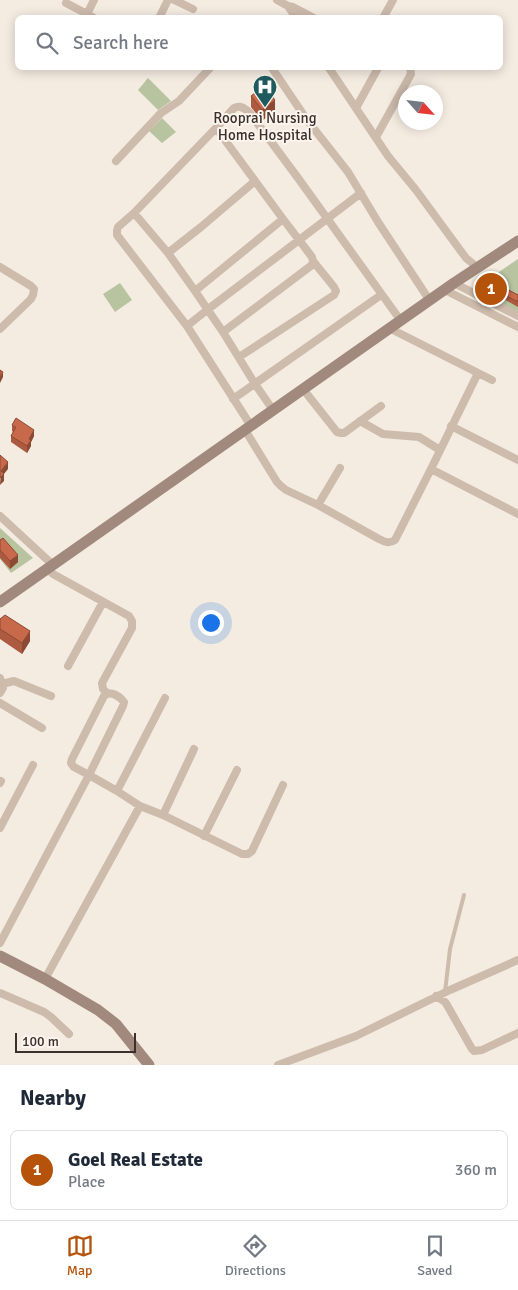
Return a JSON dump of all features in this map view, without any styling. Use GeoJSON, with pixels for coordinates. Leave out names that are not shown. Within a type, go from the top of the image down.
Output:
{"type":"FeatureCollection","features":[{"type":"Feature","properties":{"kind":"street"},"geometry":{"type":"LineString","coordinates":[[66,3],[87,14],[94,0]]}},
{"type":"Feature","properties":{"kind":"street"},"geometry":{"type":"LineString","coordinates":[[160,15],[168,0]]}},
{"type":"Feature","properties":{"kind":"street"},"geometry":{"type":"LineString","coordinates":[[174,0],[193,9]]}},
{"type":"Feature","properties":{"kind":"street"},"geometry":{"type":"LineString","coordinates":[[384,15],[390,1]]}},
{"type":"Feature","properties":{"kind":"street"},"geometry":{"type":"LineString","coordinates":[[283,2],[294,15]]}},
{"type":"Feature","properties":{"kind":"street"},"geometry":{"type":"LineString","coordinates":[[283,2],[309,15]]}},
{"type":"Feature","properties":{"kind":"street"},"geometry":{"type":"LineString","coordinates":[[116,161],[161,113],[179,101],[208,70]]}},
{"type":"Feature","properties":{"kind":"street"},"geometry":{"type":"LineString","coordinates":[[273,70],[307,120],[348,172],[378,222],[430,301]]}},
{"type":"Feature","properties":{"kind":"street"},"geometry":{"type":"LineString","coordinates":[[330,70],[388,156],[416,190],[466,258],[478,268]]}},
{"type":"Feature","properties":{"kind":"street"},"geometry":{"type":"LineString","coordinates":[[356,108],[377,70]]}},
{"type":"Feature","properties":{"kind":"street"},"geometry":{"type":"LineString","coordinates":[[376,138],[411,74],[410,70]]}},
{"type":"Feature","properties":{"kind":"street"},"geometry":{"type":"LineString","coordinates":[[401,321],[249,112],[239,106],[234,108],[134,213],[118,226],[117,235],[187,326],[233,399],[277,482],[286,490],[318,504],[388,543],[395,540],[478,373]]}},
{"type":"Feature","properties":{"kind":"street"},"geometry":{"type":"LineString","coordinates":[[216,128],[336,291],[334,295],[238,357]]}},
{"type":"Feature","properties":{"kind":"street"},"geometry":{"type":"LineString","coordinates":[[168,253],[255,181]]}},
{"type":"Feature","properties":{"kind":"street"},"geometry":{"type":"LineString","coordinates":[[187,326],[361,193]]}},
{"type":"Feature","properties":{"kind":"street"},"geometry":{"type":"LineString","coordinates":[[134,213],[168,253],[195,291],[273,410]]}},
{"type":"Feature","properties":{"kind":"street"},"geometry":{"type":"LineString","coordinates":[[195,291],[283,219]]}},
{"type":"Feature","properties":{"kind":"street"},"geometry":{"type":"LineString","coordinates":[[0,602],[518,241]]}},
{"type":"Feature","properties":{"kind":"street"},"geometry":{"type":"LineString","coordinates":[[223,332],[312,265],[313,261]]}},
{"type":"Feature","properties":{"kind":"street"},"geometry":{"type":"LineString","coordinates":[[0,267],[34,289],[34,295],[31,299],[1,326]]}},
{"type":"Feature","properties":{"kind":"street"},"geometry":{"type":"LineString","coordinates":[[450,287],[518,316]]}},
{"type":"Feature","properties":{"kind":"street"},"geometry":{"type":"LineString","coordinates":[[450,287],[518,327]]}},
{"type":"Feature","properties":{"kind":"street"},"geometry":{"type":"LineString","coordinates":[[233,399],[381,295]]}},
{"type":"Feature","properties":{"kind":"street"},"geometry":{"type":"LineString","coordinates":[[391,329],[492,380]]}},
{"type":"Feature","properties":{"kind":"street"},"geometry":{"type":"LineString","coordinates":[[304,389],[337,432],[340,433],[344,433],[381,406]]}},
{"type":"Feature","properties":{"kind":"street"},"geometry":{"type":"LineString","coordinates":[[360,421],[384,434],[419,437],[440,450]]}},
{"type":"Feature","properties":{"kind":"street"},"geometry":{"type":"LineString","coordinates":[[452,426],[518,460]]}},
{"type":"Feature","properties":{"kind":"street"},"geometry":{"type":"LineString","coordinates":[[318,504],[340,468]]}},
{"type":"Feature","properties":{"kind":"street"},"geometry":{"type":"LineString","coordinates":[[431,470],[518,514]]}},
{"type":"Feature","properties":{"kind":"street"},"geometry":{"type":"LineString","coordinates":[[0,516],[50,567],[53,574],[129,616],[132,621],[132,628],[102,683],[103,689],[107,693],[111,693],[124,702],[123,706],[89,776],[0,943]]}},
{"type":"Feature","properties":{"kind":"street"},"geometry":{"type":"LineString","coordinates":[[68,666],[104,602]]}},
{"type":"Feature","properties":{"kind":"street"},"geometry":{"type":"LineString","coordinates":[[0,693],[3,688],[1,681],[14,681],[51,696]]}},
{"type":"Feature","properties":{"kind":"street"},"geometry":{"type":"LineString","coordinates":[[107,693],[72,759],[72,763],[89,776],[117,790],[140,806],[163,815],[242,854],[248,854],[252,851],[283,785]]}},
{"type":"Feature","properties":{"kind":"street"},"geometry":{"type":"LineString","coordinates":[[117,790],[165,698]]}},
{"type":"Feature","properties":{"kind":"street"},"geometry":{"type":"LineString","coordinates":[[0,703],[42,728]]}},
{"type":"Feature","properties":{"kind":"street"},"geometry":{"type":"LineString","coordinates":[[163,815],[194,749]]}},
{"type":"Feature","properties":{"kind":"street"},"geometry":{"type":"LineString","coordinates":[[0,828],[33,765]]}},
{"type":"Feature","properties":{"kind":"street"},"geometry":{"type":"LineString","coordinates":[[204,836],[237,770]]}},
{"type":"Feature","properties":{"kind":"street"},"geometry":{"type":"LineString","coordinates":[[45,979],[140,806]]}},
{"type":"Feature","properties":{"kind":"street"},"geometry":{"type":"LineString","coordinates":[[0,956],[45,979],[98,1010],[116,1024],[149,1065]]}},
{"type":"Feature","properties":{"kind":"street"},"geometry":{"type":"LineString","coordinates":[[278,1065],[356,1036],[436,996],[518,960]]}},
{"type":"Feature","properties":{"kind":"street"},"geometry":{"type":"LineString","coordinates":[[0,993],[44,1012],[69,1034]]}},
{"type":"Feature","properties":{"kind":"street"},"geometry":{"type":"LineString","coordinates":[[436,996],[447,1005],[474,1051],[482,1050],[518,1033]]}},
{"type":"Feature","properties":{"kind":"lane"},"geometry":{"type":"LineString","coordinates":[[445,992],[450,949],[464,895]]}},
{"type":"Feature","properties":{"kind":"green space"},"geometry":{"type":"Polygon","coordinates":[[[148,78],[171,101],[158,110],[138,90],[148,78]]]}},
{"type":"Feature","properties":{"kind":"green space"},"geometry":{"type":"Polygon","coordinates":[[[162,118],[176,132],[162,143],[149,131],[162,118]]]}},
{"type":"Feature","properties":{"kind":"green space"},"geometry":{"type":"Polygon","coordinates":[[[518,259],[518,317],[469,292],[518,259]]]}},
{"type":"Feature","properties":{"kind":"green space"},"geometry":{"type":"Polygon","coordinates":[[[120,283],[132,300],[115,312],[103,294],[120,283]]]}},
{"type":"Feature","properties":{"kind":"green space"},"geometry":{"type":"Polygon","coordinates":[[[0,528],[33,558],[11,573],[0,559],[0,528]]]}},
{"type":"Feature","properties":{"kind":"building"},"geometry":{"type":"Polygon","coordinates":[[[264,86],[275,100],[262,110],[251,96],[264,86]]]}},
{"type":"Feature","properties":{"kind":"building"},"geometry":{"type":"Polygon","coordinates":[[[488,279],[518,295],[518,302],[482,283],[488,279]]]}},
{"type":"Feature","properties":{"kind":"building"},"geometry":{"type":"Polygon","coordinates":[[[16,418],[34,430],[27,446],[11,436],[16,427],[12,425],[16,418]]]}},
{"type":"Feature","properties":{"kind":"building"},"geometry":{"type":"Polygon","coordinates":[[[0,455],[8,462],[1,471],[4,474],[0,478],[0,455]]]}},
{"type":"Feature","properties":{"kind":"building"},"geometry":{"type":"Polygon","coordinates":[[[3,538],[18,555],[10,561],[0,550],[0,540],[3,538]]]}},
{"type":"Feature","properties":{"kind":"building"},"geometry":{"type":"Polygon","coordinates":[[[5,615],[30,631],[22,643],[0,629],[0,619],[5,615]]]}},
{"type":"Feature","properties":{"kind":"place","name":"Rooprai Nursing Home Hospital"},"geometry":{"type":"Point","coordinates":[265,108]}},
{"type":"Feature","properties":{"kind":"place","name":"Goel Real Estate"},"geometry":{"type":"Point","coordinates":[491,289]}}]}
